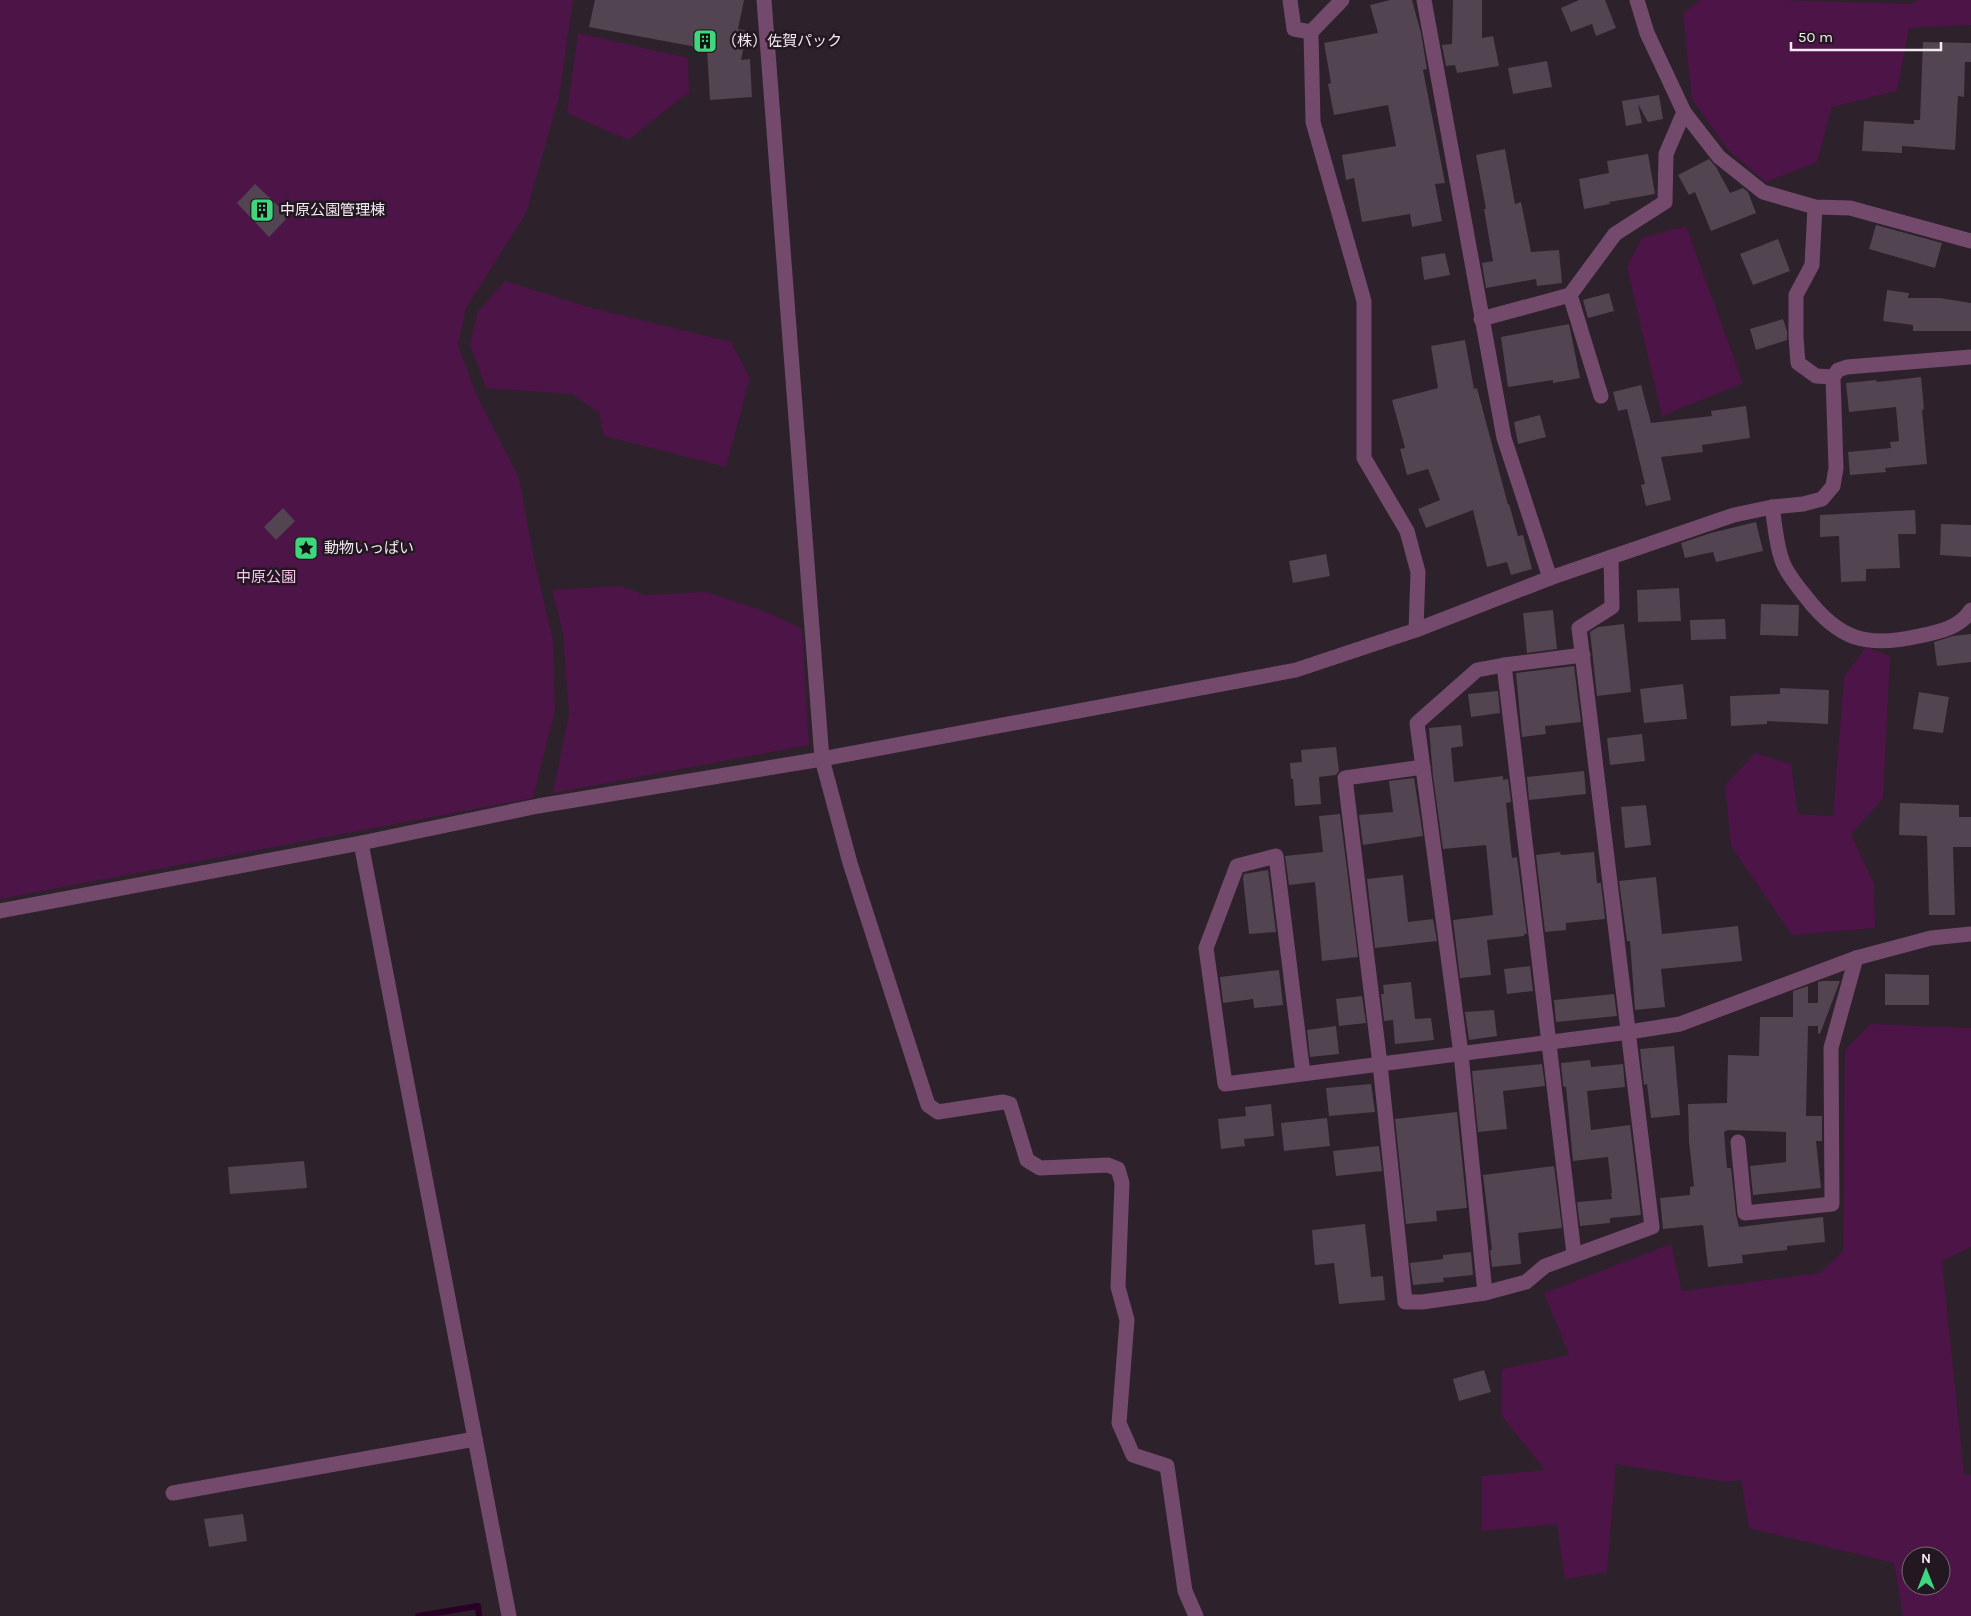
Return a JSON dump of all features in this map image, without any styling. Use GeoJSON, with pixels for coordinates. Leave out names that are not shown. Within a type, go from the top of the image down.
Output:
{"type":"FeatureCollection","features":[{"type":"Feature","properties":{"kind":"street"},"geometry":{"type":"LineString","coordinates":[[764,0],[822,759],[850,863],[928,1104],[938,1112],[1003,1102],[1010,1104],[1027,1160],[1040,1168],[1108,1165],[1118,1169],[1122,1183],[1118,1287],[1127,1320],[1120,1423],[1133,1455],[1167,1466],[1185,1591],[1196,1616]]}},
{"type":"Feature","properties":{"kind":"street"},"geometry":{"type":"LineString","coordinates":[[1290,0],[1294,29],[1311,32]]}},
{"type":"Feature","properties":{"kind":"street"},"geometry":{"type":"LineString","coordinates":[[1342,0],[1311,32],[1313,122],[1364,301],[1364,458],[1407,531],[1418,572],[1416,630]]}},
{"type":"Feature","properties":{"kind":"street"},"geometry":{"type":"LineString","coordinates":[[1424,0],[1504,438],[1550,578]]}},
{"type":"Feature","properties":{"kind":"street"},"geometry":{"type":"LineString","coordinates":[[1636,0],[1647,33],[1684,112],[1719,157],[1763,192],[1815,207],[1850,208],[1971,241]]}},
{"type":"Feature","properties":{"kind":"street"},"geometry":{"type":"LineString","coordinates":[[1481,319],[1570,295],[1615,234],[1664,202],[1666,154],[1684,112]]}},
{"type":"Feature","properties":{"kind":"street"},"geometry":{"type":"LineString","coordinates":[[1815,207],[1812,233],[1812,265],[1796,295],[1798,363],[1816,376],[1833,377]]}},
{"type":"Feature","properties":{"kind":"street"},"geometry":{"type":"LineString","coordinates":[[1570,295],[1601,396]]}},
{"type":"Feature","properties":{"kind":"street"},"geometry":{"type":"LineString","coordinates":[[0,911],[361,843],[538,806],[822,759],[1296,670],[1416,630],[1550,578],[1734,515],[1772,507],[1803,504],[1822,499],[1833,486],[1836,468],[1833,377],[1838,370],[1847,366],[1971,357]]}},
{"type":"Feature","properties":{"kind":"street"},"geometry":{"type":"LineString","coordinates":[[1772,507],[1783,562],[1793,580],[1819,614],[1848,636],[1874,641],[1894,642],[1944,630],[1966,619],[1971,610]]}},
{"type":"Feature","properties":{"kind":"street"},"geometry":{"type":"LineString","coordinates":[[1423,767],[1345,778],[1380,1064],[1406,1302],[1422,1302],[1485,1292],[1526,1282],[1545,1266],[1652,1227],[1580,628],[1612,607],[1611,557]]}},
{"type":"Feature","properties":{"kind":"street"},"geometry":{"type":"LineString","coordinates":[[1485,1292],[1461,1054],[1417,723],[1477,670],[1583,654]]}},
{"type":"Feature","properties":{"kind":"street"},"geometry":{"type":"LineString","coordinates":[[1504,665],[1574,1254]]}},
{"type":"Feature","properties":{"kind":"street"},"geometry":{"type":"LineString","coordinates":[[361,843],[510,1616]]}},
{"type":"Feature","properties":{"kind":"street"},"geometry":{"type":"LineString","coordinates":[[1303,1074],[1276,856],[1236,866],[1206,948],[1225,1084],[1461,1054],[1628,1032],[1680,1024],[1856,958],[1931,938],[1971,934]]}},
{"type":"Feature","properties":{"kind":"street"},"geometry":{"type":"LineString","coordinates":[[1738,1142],[1745,1214],[1832,1204],[1831,1048],[1856,958]]}},
{"type":"Feature","properties":{"kind":"street"},"geometry":{"type":"LineString","coordinates":[[173,1493],[475,1439]]}},
{"type":"Feature","properties":{"kind":"green space","name":"中原公園"},"geometry":{"type":"Polygon","coordinates":[[[0,0],[573,0],[559,97],[526,213],[466,308],[458,345],[476,394],[519,478],[535,564],[553,640],[555,710],[533,798],[0,899],[0,0]]]}},
{"type":"Feature","properties":{"kind":"green space"},"geometry":{"type":"Polygon","coordinates":[[[1700,0],[1911,4],[1918,0],[1971,0],[1971,25],[1909,28],[1897,91],[1832,107],[1817,162],[1766,182],[1728,150],[1692,99],[1683,14],[1700,0]]]}},
{"type":"Feature","properties":{"kind":"green space"},"geometry":{"type":"Polygon","coordinates":[[[578,33],[688,58],[689,92],[628,140],[567,113],[578,33]]]}},
{"type":"Feature","properties":{"kind":"green space"},"geometry":{"type":"Polygon","coordinates":[[[1686,226],[1743,383],[1662,416],[1627,267],[1642,238],[1686,226]]]}},
{"type":"Feature","properties":{"kind":"green space"},"geometry":{"type":"Polygon","coordinates":[[[505,281],[592,308],[731,342],[750,378],[726,467],[604,436],[599,413],[572,394],[486,388],[470,345],[478,311],[505,281]]]}},
{"type":"Feature","properties":{"kind":"green space"},"geometry":{"type":"Polygon","coordinates":[[[620,586],[645,595],[706,592],[764,611],[802,629],[809,745],[553,793],[569,713],[563,633],[552,590],[620,586]]]}},
{"type":"Feature","properties":{"kind":"green space"},"geometry":{"type":"Polygon","coordinates":[[[1866,647],[1890,656],[1883,798],[1851,834],[1874,884],[1875,928],[1792,935],[1731,846],[1725,785],[1755,753],[1791,764],[1798,814],[1833,816],[1844,677],[1866,647]]]}},
{"type":"Feature","properties":{"kind":"green space"},"geometry":{"type":"Polygon","coordinates":[[[1871,1024],[1971,1028],[1971,1247],[1942,1261],[1964,1474],[1971,1475],[1971,1616],[1903,1616],[1894,1563],[1749,1528],[1741,1480],[1725,1482],[1616,1464],[1607,1572],[1565,1579],[1557,1524],[1482,1531],[1482,1476],[1545,1470],[1502,1416],[1502,1369],[1569,1355],[1544,1293],[1671,1244],[1682,1291],[1820,1273],[1843,1251],[1845,1050],[1871,1024]]]}},
{"type":"Feature","properties":{"kind":"building","name":"（株）佐賀パック"},"geometry":{"type":"Polygon","coordinates":[[[595,0],[744,0],[738,29],[747,31],[741,60],[750,59],[752,97],[710,100],[707,49],[589,27],[595,0]]]}},
{"type":"Feature","properties":{"kind":"building"},"geometry":{"type":"Polygon","coordinates":[[[1390,0],[1412,0],[1421,33],[1427,69],[1423,70],[1445,183],[1435,184],[1442,221],[1412,227],[1410,214],[1362,222],[1354,178],[1346,180],[1342,155],[1396,146],[1388,105],[1334,115],[1328,84],[1331,83],[1324,43],[1378,33],[1370,5],[1390,0]]]}},
{"type":"Feature","properties":{"kind":"building"},"geometry":{"type":"Polygon","coordinates":[[[1453,0],[1482,0],[1482,38],[1493,36],[1499,66],[1457,73],[1455,65],[1446,66],[1442,45],[1452,44],[1453,0]]]}},
{"type":"Feature","properties":{"kind":"building"},"geometry":{"type":"Polygon","coordinates":[[[1579,0],[1605,0],[1616,28],[1596,36],[1592,24],[1571,32],[1561,8],[1579,0]]]}},
{"type":"Feature","properties":{"kind":"building"},"geometry":{"type":"Polygon","coordinates":[[[1923,42],[1971,43],[1971,62],[1965,62],[1964,97],[1958,96],[1955,150],[1902,146],[1902,153],[1862,151],[1864,121],[1914,124],[1914,120],[1920,120],[1923,42]]]}},
{"type":"Feature","properties":{"kind":"building"},"geometry":{"type":"Polygon","coordinates":[[[1547,61],[1552,87],[1513,94],[1508,68],[1547,61]]]}},
{"type":"Feature","properties":{"kind":"building"},"geometry":{"type":"Polygon","coordinates":[[[1659,95],[1663,119],[1648,122],[1638,104],[1642,123],[1626,126],[1622,101],[1659,95]]]}},
{"type":"Feature","properties":{"kind":"building"},"geometry":{"type":"Polygon","coordinates":[[[1505,149],[1515,204],[1521,202],[1531,252],[1559,250],[1562,283],[1537,286],[1536,279],[1486,288],[1482,263],[1493,261],[1476,155],[1505,149]]]}},
{"type":"Feature","properties":{"kind":"building"},"geometry":{"type":"Polygon","coordinates":[[[1648,154],[1655,194],[1609,202],[1610,204],[1584,209],[1579,179],[1609,173],[1607,161],[1648,154]]]}},
{"type":"Feature","properties":{"kind":"building"},"geometry":{"type":"Polygon","coordinates":[[[1709,159],[1716,167],[1730,193],[1743,188],[1748,192],[1756,213],[1711,231],[1695,192],[1689,195],[1678,175],[1709,159]]]}},
{"type":"Feature","properties":{"kind":"building","name":"中原公園管理棟"},"geometry":{"type":"Polygon","coordinates":[[[255,184],[289,216],[269,237],[237,203],[255,184]]]}},
{"type":"Feature","properties":{"kind":"building"},"geometry":{"type":"Polygon","coordinates":[[[1876,225],[1942,243],[1935,268],[1869,249],[1876,225]]]}},
{"type":"Feature","properties":{"kind":"building"},"geometry":{"type":"Polygon","coordinates":[[[1778,239],[1790,271],[1753,285],[1740,254],[1778,239]]]}},
{"type":"Feature","properties":{"kind":"building"},"geometry":{"type":"Polygon","coordinates":[[[1445,253],[1450,275],[1424,280],[1421,257],[1445,253]]]}},
{"type":"Feature","properties":{"kind":"building"},"geometry":{"type":"Polygon","coordinates":[[[1887,290],[1909,293],[1908,298],[1940,298],[1971,303],[1971,331],[1913,331],[1913,325],[1883,321],[1887,290]]]}},
{"type":"Feature","properties":{"kind":"building"},"geometry":{"type":"Polygon","coordinates":[[[1609,293],[1614,311],[1588,318],[1583,300],[1609,293]]]}},
{"type":"Feature","properties":{"kind":"building"},"geometry":{"type":"Polygon","coordinates":[[[1783,319],[1787,331],[1787,340],[1756,350],[1750,329],[1783,319]]]}},
{"type":"Feature","properties":{"kind":"building"},"geometry":{"type":"Polygon","coordinates":[[[1569,324],[1580,378],[1553,383],[1553,380],[1508,387],[1501,337],[1569,324]]]}},
{"type":"Feature","properties":{"kind":"building"},"geometry":{"type":"Polygon","coordinates":[[[1465,340],[1474,389],[1477,388],[1508,505],[1518,536],[1523,535],[1532,569],[1511,575],[1507,562],[1487,567],[1473,510],[1426,528],[1418,509],[1440,500],[1428,469],[1407,475],[1400,449],[1405,448],[1392,400],[1438,388],[1431,346],[1465,340]]]}},
{"type":"Feature","properties":{"kind":"building"},"geometry":{"type":"Polygon","coordinates":[[[1921,377],[1927,464],[1885,468],[1886,472],[1850,475],[1848,452],[1891,448],[1890,442],[1899,441],[1896,407],[1849,412],[1846,383],[1921,377]]]}},
{"type":"Feature","properties":{"kind":"building"},"geometry":{"type":"Polygon","coordinates":[[[1641,385],[1651,423],[1712,416],[1711,411],[1746,406],[1750,438],[1702,445],[1703,452],[1661,457],[1671,500],[1646,506],[1641,485],[1645,484],[1627,409],[1618,411],[1613,392],[1641,385]]]}},
{"type":"Feature","properties":{"kind":"building"},"geometry":{"type":"Polygon","coordinates":[[[1540,415],[1546,437],[1518,444],[1514,422],[1540,415]]]}},
{"type":"Feature","properties":{"kind":"building"},"geometry":{"type":"Polygon","coordinates":[[[283,508],[295,521],[276,540],[264,527],[283,508]]]}},
{"type":"Feature","properties":{"kind":"building"},"geometry":{"type":"Polygon","coordinates":[[[1915,510],[1916,534],[1898,534],[1900,568],[1866,569],[1866,581],[1841,582],[1839,536],[1820,537],[1820,515],[1915,510]]]}},
{"type":"Feature","properties":{"kind":"building"},"geometry":{"type":"Polygon","coordinates":[[[1756,522],[1763,551],[1716,562],[1713,552],[1685,558],[1681,543],[1711,533],[1756,522]]]}},
{"type":"Feature","properties":{"kind":"building"},"geometry":{"type":"Polygon","coordinates":[[[1941,524],[1971,525],[1971,557],[1940,555],[1941,524]]]}},
{"type":"Feature","properties":{"kind":"building"},"geometry":{"type":"Polygon","coordinates":[[[1326,554],[1330,576],[1293,583],[1289,561],[1326,554]]]}},
{"type":"Feature","properties":{"kind":"building"},"geometry":{"type":"Polygon","coordinates":[[[1679,588],[1681,621],[1638,622],[1637,590],[1679,588]]]}},
{"type":"Feature","properties":{"kind":"building"},"geometry":{"type":"Polygon","coordinates":[[[1761,604],[1799,605],[1798,636],[1760,635],[1761,604]]]}},
{"type":"Feature","properties":{"kind":"building"},"geometry":{"type":"Polygon","coordinates":[[[1553,610],[1557,649],[1527,653],[1523,613],[1553,610]]]}},
{"type":"Feature","properties":{"kind":"building"},"geometry":{"type":"Polygon","coordinates":[[[1725,619],[1726,639],[1691,640],[1690,620],[1725,619]]]}},
{"type":"Feature","properties":{"kind":"building"},"geometry":{"type":"Polygon","coordinates":[[[1624,624],[1631,692],[1597,696],[1590,632],[1598,627],[1624,624]]]}},
{"type":"Feature","properties":{"kind":"building"},"geometry":{"type":"Polygon","coordinates":[[[1971,634],[1971,662],[1937,666],[1934,642],[1953,636],[1971,634]]]}},
{"type":"Feature","properties":{"kind":"building"},"geometry":{"type":"Polygon","coordinates":[[[1574,666],[1581,722],[1545,726],[1546,734],[1522,737],[1516,673],[1574,666]]]}},
{"type":"Feature","properties":{"kind":"building"},"geometry":{"type":"Polygon","coordinates":[[[1683,684],[1687,719],[1644,723],[1640,689],[1683,684]]]}},
{"type":"Feature","properties":{"kind":"building"},"geometry":{"type":"Polygon","coordinates":[[[1780,688],[1829,690],[1828,724],[1767,721],[1767,724],[1731,726],[1730,696],[1780,694],[1780,688]]]}},
{"type":"Feature","properties":{"kind":"building"},"geometry":{"type":"Polygon","coordinates":[[[1498,691],[1500,713],[1471,717],[1468,694],[1498,691]]]}},
{"type":"Feature","properties":{"kind":"building"},"geometry":{"type":"Polygon","coordinates":[[[1919,692],[1949,697],[1943,733],[1913,729],[1919,692]]]}},
{"type":"Feature","properties":{"kind":"building"},"geometry":{"type":"Polygon","coordinates":[[[1461,725],[1463,746],[1451,748],[1454,782],[1503,776],[1503,780],[1508,779],[1511,802],[1506,803],[1512,858],[1517,857],[1527,934],[1524,934],[1524,936],[1487,940],[1491,975],[1460,978],[1453,920],[1493,915],[1486,845],[1443,849],[1433,776],[1429,728],[1461,725]]]}},
{"type":"Feature","properties":{"kind":"building"},"geometry":{"type":"Polygon","coordinates":[[[1642,734],[1645,761],[1610,765],[1607,738],[1642,734]]]}},
{"type":"Feature","properties":{"kind":"building"},"geometry":{"type":"Polygon","coordinates":[[[1336,747],[1339,771],[1336,775],[1319,777],[1321,804],[1295,806],[1290,763],[1302,762],[1301,750],[1336,747]]]}},
{"type":"Feature","properties":{"kind":"building"},"geometry":{"type":"Polygon","coordinates":[[[1584,771],[1586,794],[1529,800],[1527,777],[1584,771]]]}},
{"type":"Feature","properties":{"kind":"building"},"geometry":{"type":"Polygon","coordinates":[[[1414,778],[1423,836],[1363,845],[1359,815],[1393,812],[1389,781],[1414,778]]]}},
{"type":"Feature","properties":{"kind":"building"},"geometry":{"type":"Polygon","coordinates":[[[1900,803],[1959,805],[1959,817],[1971,817],[1971,847],[1953,847],[1955,915],[1929,915],[1927,836],[1899,835],[1900,803]]]}},
{"type":"Feature","properties":{"kind":"building"},"geometry":{"type":"Polygon","coordinates":[[[1646,805],[1651,845],[1625,848],[1621,807],[1646,805]]]}},
{"type":"Feature","properties":{"kind":"building"},"geometry":{"type":"Polygon","coordinates":[[[1340,814],[1358,957],[1322,961],[1315,882],[1289,885],[1285,856],[1323,852],[1319,816],[1340,814]]]}},
{"type":"Feature","properties":{"kind":"building"},"geometry":{"type":"Polygon","coordinates":[[[1560,852],[1561,855],[1594,852],[1597,883],[1601,883],[1605,919],[1566,923],[1566,930],[1545,932],[1536,855],[1560,852]]]}},
{"type":"Feature","properties":{"kind":"building"},"geometry":{"type":"Polygon","coordinates":[[[1268,870],[1276,932],[1249,934],[1244,874],[1268,870]]]}},
{"type":"Feature","properties":{"kind":"building"},"geometry":{"type":"Polygon","coordinates":[[[1403,875],[1408,922],[1433,919],[1437,941],[1375,948],[1367,879],[1403,875]]]}},
{"type":"Feature","properties":{"kind":"building"},"geometry":{"type":"Polygon","coordinates":[[[1656,877],[1662,934],[1738,926],[1742,961],[1661,969],[1665,1007],[1635,1010],[1630,941],[1627,941],[1619,881],[1656,877]]]}},
{"type":"Feature","properties":{"kind":"building"},"geometry":{"type":"Polygon","coordinates":[[[1530,966],[1533,991],[1507,994],[1504,969],[1530,966]]]}},
{"type":"Feature","properties":{"kind":"building"},"geometry":{"type":"Polygon","coordinates":[[[1279,970],[1283,1005],[1254,1008],[1253,999],[1223,1003],[1220,977],[1279,970]]]}},
{"type":"Feature","properties":{"kind":"building"},"geometry":{"type":"Polygon","coordinates":[[[1885,974],[1929,975],[1929,1005],[1885,1005],[1885,974]]]}},
{"type":"Feature","properties":{"kind":"building"},"geometry":{"type":"Polygon","coordinates":[[[1840,981],[1820,1034],[1818,1033],[1818,1026],[1808,1026],[1806,1116],[1822,1116],[1822,1141],[1816,1141],[1821,1188],[1753,1195],[1750,1166],[1786,1162],[1786,1132],[1728,1130],[1724,1132],[1727,1168],[1731,1168],[1739,1227],[1823,1217],[1825,1242],[1787,1246],[1787,1250],[1742,1255],[1743,1263],[1708,1267],[1703,1225],[1663,1229],[1660,1198],[1690,1195],[1690,1187],[1694,1186],[1689,1142],[1688,1104],[1727,1103],[1728,1055],[1759,1056],[1760,1017],[1793,1017],[1793,991],[1808,986],[1808,1003],[1818,1003],[1818,982],[1840,981]]]}},
{"type":"Feature","properties":{"kind":"building"},"geometry":{"type":"Polygon","coordinates":[[[1411,982],[1415,1019],[1431,1018],[1434,1040],[1395,1044],[1393,1020],[1384,1021],[1381,994],[1384,994],[1383,985],[1411,982]]]}},
{"type":"Feature","properties":{"kind":"building"},"geometry":{"type":"Polygon","coordinates":[[[1614,994],[1617,1016],[1556,1022],[1554,1000],[1614,994]]]}},
{"type":"Feature","properties":{"kind":"building"},"geometry":{"type":"Polygon","coordinates":[[[1362,996],[1366,1023],[1339,1026],[1336,999],[1362,996]]]}},
{"type":"Feature","properties":{"kind":"building"},"geometry":{"type":"Polygon","coordinates":[[[1494,1010],[1497,1036],[1469,1040],[1465,1012],[1494,1010]]]}},
{"type":"Feature","properties":{"kind":"building"},"geometry":{"type":"Polygon","coordinates":[[[1336,1026],[1339,1054],[1310,1057],[1307,1030],[1336,1026]]]}},
{"type":"Feature","properties":{"kind":"building"},"geometry":{"type":"Polygon","coordinates":[[[1674,1046],[1680,1115],[1651,1118],[1647,1084],[1644,1085],[1640,1049],[1674,1046]]]}},
{"type":"Feature","properties":{"kind":"building"},"geometry":{"type":"Polygon","coordinates":[[[1590,1060],[1591,1067],[1623,1064],[1625,1087],[1587,1091],[1591,1130],[1630,1125],[1641,1215],[1610,1218],[1610,1223],[1580,1226],[1577,1202],[1612,1199],[1608,1157],[1573,1161],[1566,1087],[1563,1085],[1561,1063],[1590,1060]]]}},
{"type":"Feature","properties":{"kind":"building"},"geometry":{"type":"Polygon","coordinates":[[[1542,1064],[1545,1086],[1503,1091],[1507,1129],[1478,1132],[1472,1071],[1542,1064]]]}},
{"type":"Feature","properties":{"kind":"building"},"geometry":{"type":"Polygon","coordinates":[[[1371,1084],[1375,1112],[1329,1116],[1326,1088],[1371,1084]]]}},
{"type":"Feature","properties":{"kind":"building"},"geometry":{"type":"Polygon","coordinates":[[[1271,1104],[1274,1136],[1244,1139],[1245,1146],[1221,1149],[1218,1119],[1246,1116],[1245,1107],[1271,1104]]]}},
{"type":"Feature","properties":{"kind":"building"},"geometry":{"type":"Polygon","coordinates":[[[1457,1112],[1467,1208],[1436,1211],[1437,1221],[1406,1224],[1395,1119],[1457,1112]]]}},
{"type":"Feature","properties":{"kind":"building"},"geometry":{"type":"Polygon","coordinates":[[[1327,1118],[1330,1146],[1284,1151],[1281,1123],[1327,1118]]]}},
{"type":"Feature","properties":{"kind":"building"},"geometry":{"type":"Polygon","coordinates":[[[1379,1146],[1382,1171],[1336,1176],[1333,1151],[1379,1146]]]}},
{"type":"Feature","properties":{"kind":"building"},"geometry":{"type":"Polygon","coordinates":[[[304,1161],[307,1188],[230,1194],[228,1167],[304,1161]]]}},
{"type":"Feature","properties":{"kind":"building"},"geometry":{"type":"Polygon","coordinates":[[[1554,1166],[1562,1228],[1518,1233],[1521,1264],[1492,1267],[1490,1250],[1492,1250],[1483,1175],[1554,1166]]]}},
{"type":"Feature","properties":{"kind":"building"},"geometry":{"type":"Polygon","coordinates":[[[1365,1224],[1371,1277],[1383,1276],[1385,1300],[1339,1304],[1334,1263],[1315,1265],[1312,1230],[1365,1224]]]}},
{"type":"Feature","properties":{"kind":"building"},"geometry":{"type":"Polygon","coordinates":[[[1471,1252],[1473,1275],[1443,1278],[1444,1282],[1413,1285],[1410,1263],[1443,1259],[1443,1255],[1471,1252]]]}},
{"type":"Feature","properties":{"kind":"building"},"geometry":{"type":"Polygon","coordinates":[[[1484,1370],[1491,1392],[1459,1401],[1453,1379],[1484,1370]]]}},
{"type":"Feature","properties":{"kind":"building"},"geometry":{"type":"Polygon","coordinates":[[[243,1514],[247,1541],[209,1547],[204,1519],[243,1514]]]}},
{"type":"Feature","properties":{"kind":"waterway"},"geometry":{"type":"LineString","coordinates":[[418,1616],[478,1606],[479,1616]]}},
{"type":"Feature","properties":{"kind":"place","name":"（株）佐賀パック"},"geometry":{"type":"Point","coordinates":[705,41]}},
{"type":"Feature","properties":{"kind":"place","name":"中原公園管理棟"},"geometry":{"type":"Point","coordinates":[262,210]}},
{"type":"Feature","properties":{"kind":"place","name":"動物いっぱい"},"geometry":{"type":"Point","coordinates":[306,548]}}]}
